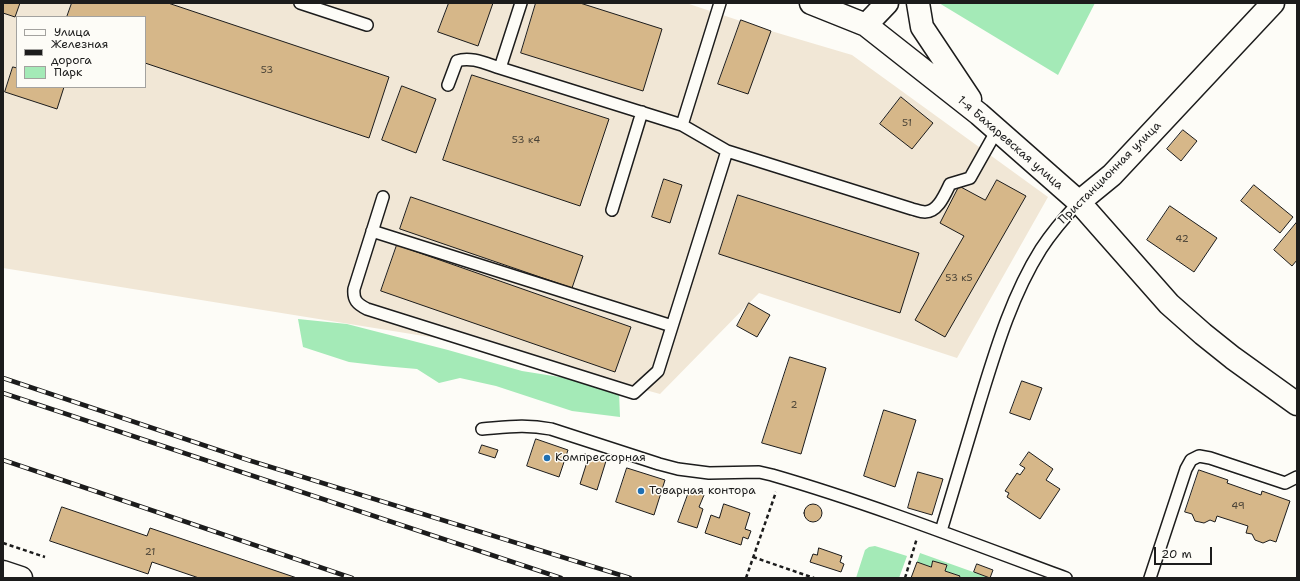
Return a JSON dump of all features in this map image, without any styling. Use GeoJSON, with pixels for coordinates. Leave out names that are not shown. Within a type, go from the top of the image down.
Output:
{"type":"FeatureCollection","features":[{"type":"Feature","properties":{"kind":"street","name":"1-я Бахаревская улица"},"geometry":{"type":"LineString","coordinates":[[811,3],[866,25],[979,114],[1079,202],[1169,304],[1233,358],[1297,404]]}},
{"type":"Feature","properties":{"kind":"street"},"geometry":{"type":"LineString","coordinates":[[866,25],[887,3]]}},
{"type":"Feature","properties":{"kind":"street"},"geometry":{"type":"LineString","coordinates":[[918,3],[922,27],[979,114]]}},
{"type":"Feature","properties":{"kind":"street","name":"Пристанционная улица"},"geometry":{"type":"LineString","coordinates":[[1079,202],[1112,175],[1273,3]]}},
{"type":"Feature","properties":{"kind":"street"},"geometry":{"type":"LineString","coordinates":[[3,572],[21,578]]}},
{"type":"Feature","properties":{"kind":"lane"},"geometry":{"type":"LineString","coordinates":[[300,3],[367,26]]}},
{"type":"Feature","properties":{"kind":"lane"},"geometry":{"type":"LineString","coordinates":[[500,68],[520,3]]}},
{"type":"Feature","properties":{"kind":"lane"},"geometry":{"type":"LineString","coordinates":[[682,125],[720,3]]}},
{"type":"Feature","properties":{"kind":"lane"},"geometry":{"type":"LineString","coordinates":[[448,85],[457,61],[464,58],[474,60],[682,125],[727,151],[912,209],[926,212],[935,208],[950,184],[970,178],[997,130]]}},
{"type":"Feature","properties":{"kind":"lane"},"geometry":{"type":"LineString","coordinates":[[612,210],[642,112]]}},
{"type":"Feature","properties":{"kind":"lane"},"geometry":{"type":"LineString","coordinates":[[383,197],[354,289],[353,297],[358,305],[634,393],[658,371],[727,151]]}},
{"type":"Feature","properties":{"kind":"lane","name":"Пристанционная улица"},"geometry":{"type":"LineString","coordinates":[[941,531],[995,353],[1013,305],[1027,273],[1041,249],[1079,202]]}},
{"type":"Feature","properties":{"kind":"lane"},"geometry":{"type":"LineString","coordinates":[[372,231],[672,326]]}},
{"type":"Feature","properties":{"kind":"lane"},"geometry":{"type":"LineString","coordinates":[[482,429],[520,425],[536,426],[678,469],[709,473],[759,472],[921,524],[1066,578]]}},
{"type":"Feature","properties":{"kind":"lane"},"geometry":{"type":"LineString","coordinates":[[1150,578],[1186,469],[1191,460],[1199,456],[1210,458],[1285,483],[1297,477]]}},
{"type":"Feature","properties":{"kind":"path"},"geometry":{"type":"LineString","coordinates":[[746,578],[781,478]]}},
{"type":"Feature","properties":{"kind":"path"},"geometry":{"type":"LineString","coordinates":[[905,578],[921,524]]}},
{"type":"Feature","properties":{"kind":"path"},"geometry":{"type":"LineString","coordinates":[[3,543],[45,557]]}},
{"type":"Feature","properties":{"kind":"path"},"geometry":{"type":"LineString","coordinates":[[753,557],[814,578]]}},
{"type":"Feature","properties":{"kind":"shaded area"},"geometry":{"type":"Polygon","coordinates":[[[3,3],[686,3],[771,31],[852,55],[1048,197],[957,358],[759,293],[660,394],[476,343],[461,342],[3,268],[3,3]]]}},
{"type":"Feature","properties":{"kind":"green space"},"geometry":{"type":"Polygon","coordinates":[[[939,3],[1095,3],[1058,75],[939,3]]]}},
{"type":"Feature","properties":{"kind":"green space"},"geometry":{"type":"Polygon","coordinates":[[[298,319],[347,324],[522,371],[566,378],[579,371],[619,391],[620,417],[572,411],[496,386],[460,378],[439,383],[417,369],[349,362],[303,347],[298,319]]]}},
{"type":"Feature","properties":{"kind":"green space"},"geometry":{"type":"Polygon","coordinates":[[[875,546],[907,556],[899,578],[856,578],[865,550],[869,547],[875,546]]]}},
{"type":"Feature","properties":{"kind":"green space"},"geometry":{"type":"Polygon","coordinates":[[[920,553],[990,578],[959,578],[960,576],[945,571],[947,565],[933,561],[931,567],[917,562],[920,553]]]}},
{"type":"Feature","properties":{"kind":"building"},"geometry":{"type":"Polygon","coordinates":[[[3,3],[20,3],[15,17],[3,13],[3,3]]]}},
{"type":"Feature","properties":{"kind":"building"},"geometry":{"type":"Polygon","coordinates":[[[72,3],[168,3],[389,77],[369,138],[146,63],[146,16],[67,16],[72,3]]]}},
{"type":"Feature","properties":{"kind":"building"},"geometry":{"type":"Polygon","coordinates":[[[449,3],[493,3],[478,46],[438,32],[449,3]]]}},
{"type":"Feature","properties":{"kind":"building"},"geometry":{"type":"Polygon","coordinates":[[[536,3],[580,3],[662,29],[643,91],[521,53],[536,3]]]}},
{"type":"Feature","properties":{"kind":"building"},"geometry":{"type":"Polygon","coordinates":[[[741,20],[771,31],[748,94],[718,84],[741,20]]]}},
{"type":"Feature","properties":{"kind":"building"},"geometry":{"type":"Polygon","coordinates":[[[13,67],[16,68],[16,88],[64,88],[57,109],[5,92],[13,67]]]}},
{"type":"Feature","properties":{"kind":"building"},"geometry":{"type":"Polygon","coordinates":[[[472,75],[609,119],[580,206],[443,160],[472,75]]]}},
{"type":"Feature","properties":{"kind":"building"},"geometry":{"type":"Polygon","coordinates":[[[402,86],[436,99],[416,153],[382,140],[402,86]]]}},
{"type":"Feature","properties":{"kind":"building"},"geometry":{"type":"Polygon","coordinates":[[[901,97],[933,123],[912,149],[880,124],[901,97]]]}},
{"type":"Feature","properties":{"kind":"building"},"geometry":{"type":"Polygon","coordinates":[[[1183,130],[1197,141],[1181,161],[1167,149],[1183,130]]]}},
{"type":"Feature","properties":{"kind":"building"},"geometry":{"type":"Polygon","coordinates":[[[664,179],[682,185],[670,223],[652,217],[664,179]]]}},
{"type":"Feature","properties":{"kind":"building"},"geometry":{"type":"Polygon","coordinates":[[[997,180],[1026,196],[945,337],[915,320],[964,236],[940,223],[959,186],[985,200],[997,180]]]}},
{"type":"Feature","properties":{"kind":"building"},"geometry":{"type":"Polygon","coordinates":[[[1254,185],[1293,217],[1280,233],[1241,201],[1254,185]]]}},
{"type":"Feature","properties":{"kind":"building"},"geometry":{"type":"Polygon","coordinates":[[[738,195],[919,253],[900,313],[719,254],[738,195]]]}},
{"type":"Feature","properties":{"kind":"building"},"geometry":{"type":"Polygon","coordinates":[[[411,197],[583,256],[572,288],[400,229],[411,197]]]}},
{"type":"Feature","properties":{"kind":"building"},"geometry":{"type":"Polygon","coordinates":[[[1170,206],[1217,238],[1194,272],[1147,240],[1170,206]]]}},
{"type":"Feature","properties":{"kind":"building"},"geometry":{"type":"Polygon","coordinates":[[[1297,222],[1297,260],[1292,266],[1274,250],[1297,222]]]}},
{"type":"Feature","properties":{"kind":"building"},"geometry":{"type":"Polygon","coordinates":[[[397,245],[631,327],[615,372],[381,291],[397,245]]]}},
{"type":"Feature","properties":{"kind":"building"},"geometry":{"type":"Polygon","coordinates":[[[749,303],[770,315],[757,337],[737,326],[749,303]]]}},
{"type":"Feature","properties":{"kind":"building"},"geometry":{"type":"Polygon","coordinates":[[[790,357],[826,368],[801,454],[762,443],[790,357]]]}},
{"type":"Feature","properties":{"kind":"building"},"geometry":{"type":"Polygon","coordinates":[[[1022,381],[1042,388],[1030,420],[1010,413],[1022,381]]]}},
{"type":"Feature","properties":{"kind":"building"},"geometry":{"type":"Polygon","coordinates":[[[884,410],[916,420],[895,487],[864,476],[884,410]]]}},
{"type":"Feature","properties":{"kind":"building","name":"Компрессорная"},"geometry":{"type":"Polygon","coordinates":[[[536,439],[568,450],[559,477],[527,466],[536,439]]]}},
{"type":"Feature","properties":{"kind":"building"},"geometry":{"type":"Polygon","coordinates":[[[482,445],[498,450],[495,458],[479,453],[482,445]]]}},
{"type":"Feature","properties":{"kind":"building"},"geometry":{"type":"Polygon","coordinates":[[[1029,452],[1053,469],[1046,480],[1060,489],[1040,519],[1007,497],[1009,493],[1005,491],[1017,473],[1020,475],[1025,468],[1020,465],[1029,452]]]}},
{"type":"Feature","properties":{"kind":"building"},"geometry":{"type":"Polygon","coordinates":[[[585,454],[606,461],[597,490],[580,484],[587,462],[583,461],[585,454]]]}},
{"type":"Feature","properties":{"kind":"building","name":"Товарная контора"},"geometry":{"type":"Polygon","coordinates":[[[627,468],[665,480],[654,515],[616,502],[627,468]]]}},
{"type":"Feature","properties":{"kind":"building"},"geometry":{"type":"Polygon","coordinates":[[[1199,470],[1228,480],[1227,483],[1261,495],[1262,491],[1290,501],[1276,542],[1270,540],[1263,543],[1255,540],[1252,534],[1246,533],[1248,526],[1217,516],[1215,522],[1210,520],[1204,523],[1195,521],[1192,514],[1185,512],[1199,470]]]}},
{"type":"Feature","properties":{"kind":"building"},"geometry":{"type":"Polygon","coordinates":[[[918,472],[943,479],[932,515],[908,508],[918,472]]]}},
{"type":"Feature","properties":{"kind":"building"},"geometry":{"type":"Polygon","coordinates":[[[690,489],[704,495],[699,507],[703,509],[697,528],[678,522],[690,489]]]}},
{"type":"Feature","properties":{"kind":"building"},"geometry":{"type":"Polygon","coordinates":[[[724,504],[750,513],[745,529],[751,531],[748,539],[743,537],[741,545],[705,533],[711,515],[719,518],[724,504]]]}},
{"type":"Feature","properties":{"kind":"building"},"geometry":{"type":"Polygon","coordinates":[[[809,504],[817,504],[822,509],[820,520],[817,522],[809,522],[804,517],[804,509],[809,504]]]}},
{"type":"Feature","properties":{"kind":"building"},"geometry":{"type":"Polygon","coordinates":[[[62,507],[147,536],[150,528],[297,578],[199,578],[152,562],[148,574],[50,541],[62,507]]]}},
{"type":"Feature","properties":{"kind":"building"},"geometry":{"type":"Polygon","coordinates":[[[819,548],[842,556],[840,562],[844,564],[841,572],[810,562],[813,554],[817,555],[819,548]]]}},
{"type":"Feature","properties":{"kind":"building"},"geometry":{"type":"Polygon","coordinates":[[[933,561],[947,565],[945,571],[960,576],[959,578],[911,578],[917,562],[931,567],[933,561]]]}},
{"type":"Feature","properties":{"kind":"building"},"geometry":{"type":"Polygon","coordinates":[[[977,564],[993,570],[990,578],[974,572],[977,564]]]}},
{"type":"Feature","properties":{"kind":"railway"},"geometry":{"type":"LineString","coordinates":[[3,378],[248,460],[630,578]]}},
{"type":"Feature","properties":{"kind":"railway"},"geometry":{"type":"LineString","coordinates":[[3,393],[561,578]]}},
{"type":"Feature","properties":{"kind":"railway"},"geometry":{"type":"LineString","coordinates":[[3,460],[352,578]]}},
{"type":"Feature","properties":{"kind":"place","name":"Компрессорная"},"geometry":{"type":"Point","coordinates":[547,458]}},
{"type":"Feature","properties":{"kind":"place","name":"Товарная контора"},"geometry":{"type":"Point","coordinates":[641,491]}}]}
